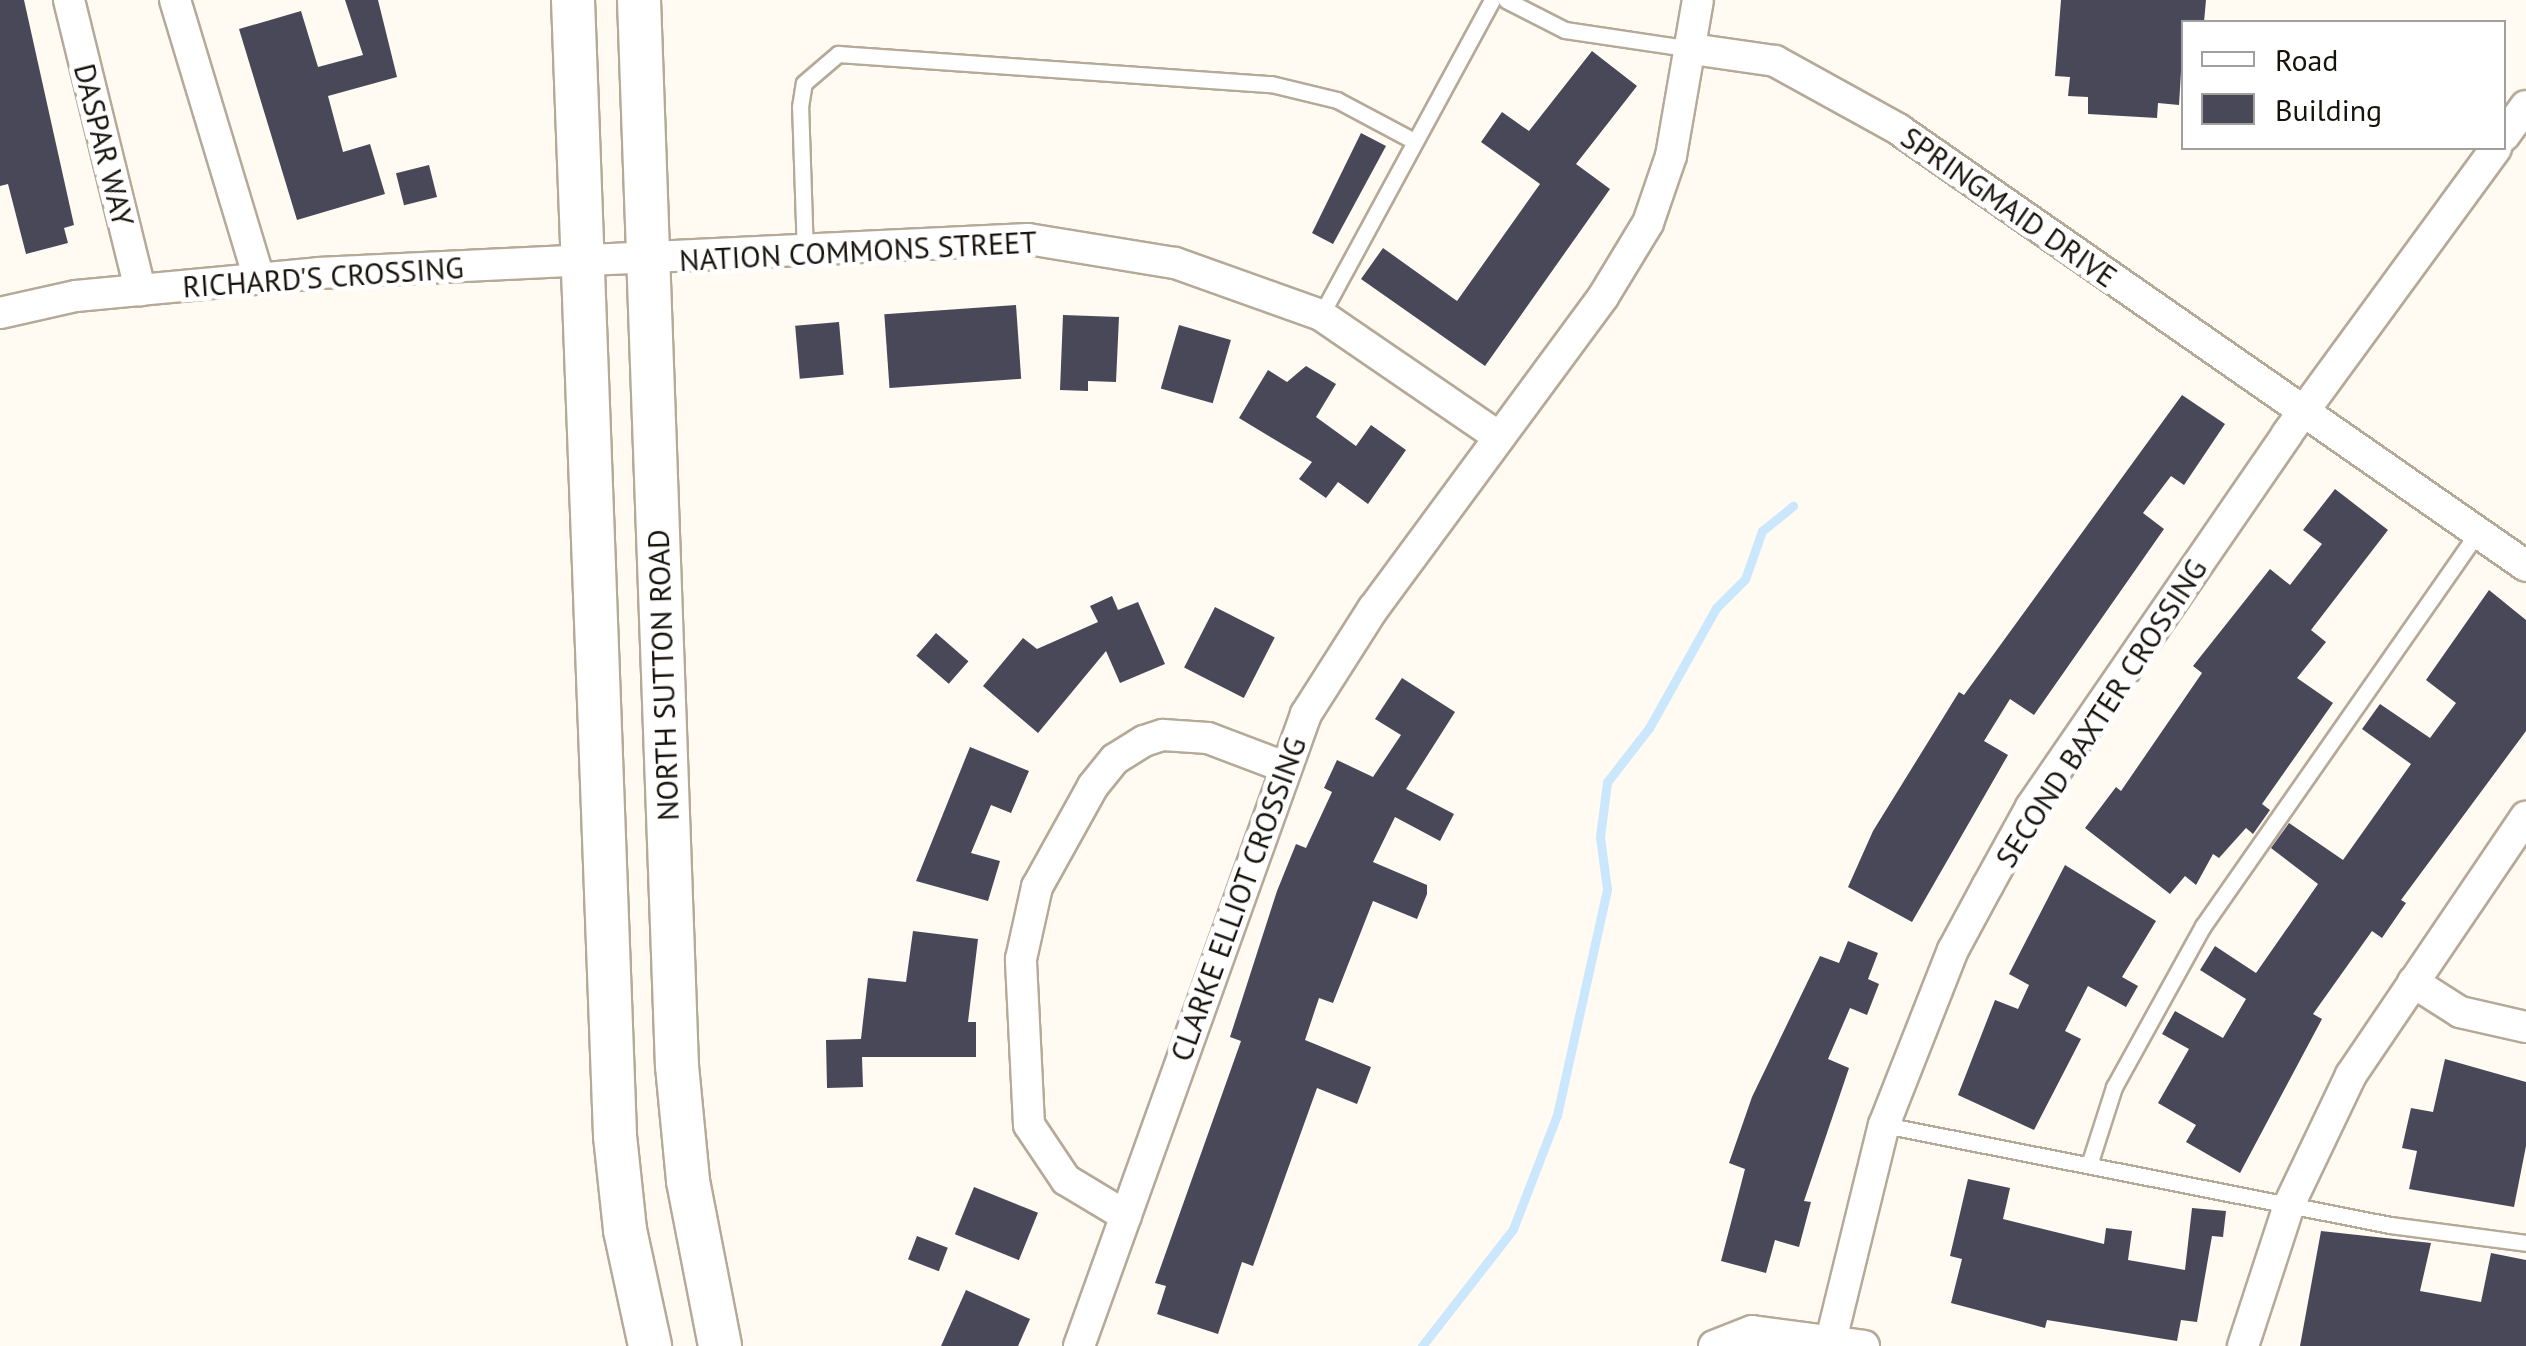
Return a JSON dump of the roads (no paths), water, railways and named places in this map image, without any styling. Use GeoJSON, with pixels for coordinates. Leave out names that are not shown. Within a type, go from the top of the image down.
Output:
{"type":"FeatureCollection","features":[{"type":"Feature","properties":{"kind":"main road"},"geometry":{"type":"LineString","coordinates":[[573,0],[615,1136],[625,1230],[650,1346]]}},
{"type":"Feature","properties":{"kind":"main road","name":"NORTH SUTTON ROAD"},"geometry":{"type":"LineString","coordinates":[[639,0],[676,1066],[688,1181],[720,1346]]}},
{"type":"Feature","properties":{"kind":"street","name":"DASPAR WAY"},"geometry":{"type":"LineString","coordinates":[[69,0],[140,290]]}},
{"type":"Feature","properties":{"kind":"street"},"geometry":{"type":"LineString","coordinates":[[175,0],[259,279]]}},
{"type":"Feature","properties":{"kind":"street","name":"CLARKE ELLIOT CROSSING"},"geometry":{"type":"LineString","coordinates":[[1079,1346],[1282,766],[1306,714],[1372,609],[1602,297],[1648,223],[1671,156],[1698,0]]}},
{"type":"Feature","properties":{"kind":"street","name":"SPRINGMAID DRIVE"},"geometry":{"type":"LineString","coordinates":[[1692,49],[1776,62],[1898,129],[2526,566]]}},
{"type":"Feature","properties":{"kind":"street"},"geometry":{"type":"LineString","coordinates":[[2506,133],[2526,106]]}},
{"type":"Feature","properties":{"kind":"street","name":"SECOND BAXTER CROSSING"},"geometry":{"type":"LineString","coordinates":[[1831,1340],[1884,1125],[1952,950],[2031,807],[2304,413],[2495,150]]}},
{"type":"Feature","properties":{"kind":"street","name":"NATION COMMONS STREET"},"geometry":{"type":"LineString","coordinates":[[648,260],[1028,239],[1175,263],[1321,315],[1498,437]]}},
{"type":"Feature","properties":{"kind":"street","name":"RICHARD'S CROSSING"},"geometry":{"type":"LineString","coordinates":[[0,312],[140,290],[259,279],[648,260]]}},
{"type":"Feature","properties":{"kind":"street"},"geometry":{"type":"LineString","coordinates":[[1126,1216],[1066,1180],[1028,1125],[1022,959],[1038,886],[1092,786],[1116,759],[1144,741],[1164,735],[1208,738],[1282,766]]}},
{"type":"Feature","properties":{"kind":"street"},"geometry":{"type":"LineString","coordinates":[[2243,1346],[2289,1205],[2351,1074],[2526,818]]}},
{"type":"Feature","properties":{"kind":"street"},"geometry":{"type":"LineString","coordinates":[[2412,982],[2460,1012],[2526,1026]]}},
{"type":"Feature","properties":{"kind":"street"},"geometry":{"type":"LineString","coordinates":[[1714,1346],[1752,1331],[1864,1346]]}},
{"type":"Feature","properties":{"kind":"lane"},"geometry":{"type":"LineString","coordinates":[[1321,315],[1492,0]]}},
{"type":"Feature","properties":{"kind":"lane"},"geometry":{"type":"LineString","coordinates":[[1506,0],[1565,30],[1692,49]]}},
{"type":"Feature","properties":{"kind":"lane"},"geometry":{"type":"LineString","coordinates":[[805,254],[800,107],[804,83],[838,54],[1270,84],[1338,100],[1414,141]]}},
{"type":"Feature","properties":{"kind":"lane"},"geometry":{"type":"LineString","coordinates":[[2089,1166],[2114,1087],[2203,926],[2478,532]]}},
{"type":"Feature","properties":{"kind":"lane"},"geometry":{"type":"LineString","coordinates":[[1884,1125],[2289,1205],[2526,1243]]}},
{"type":"Feature","properties":{"kind":"waterway"},"geometry":{"type":"LineString","coordinates":[[1422,1346],[1513,1229],[1557,1115],[1607,889],[1600,837],[1607,782],[1649,728],[1716,608],[1745,579],[1762,531],[1793,506]]}}]}
